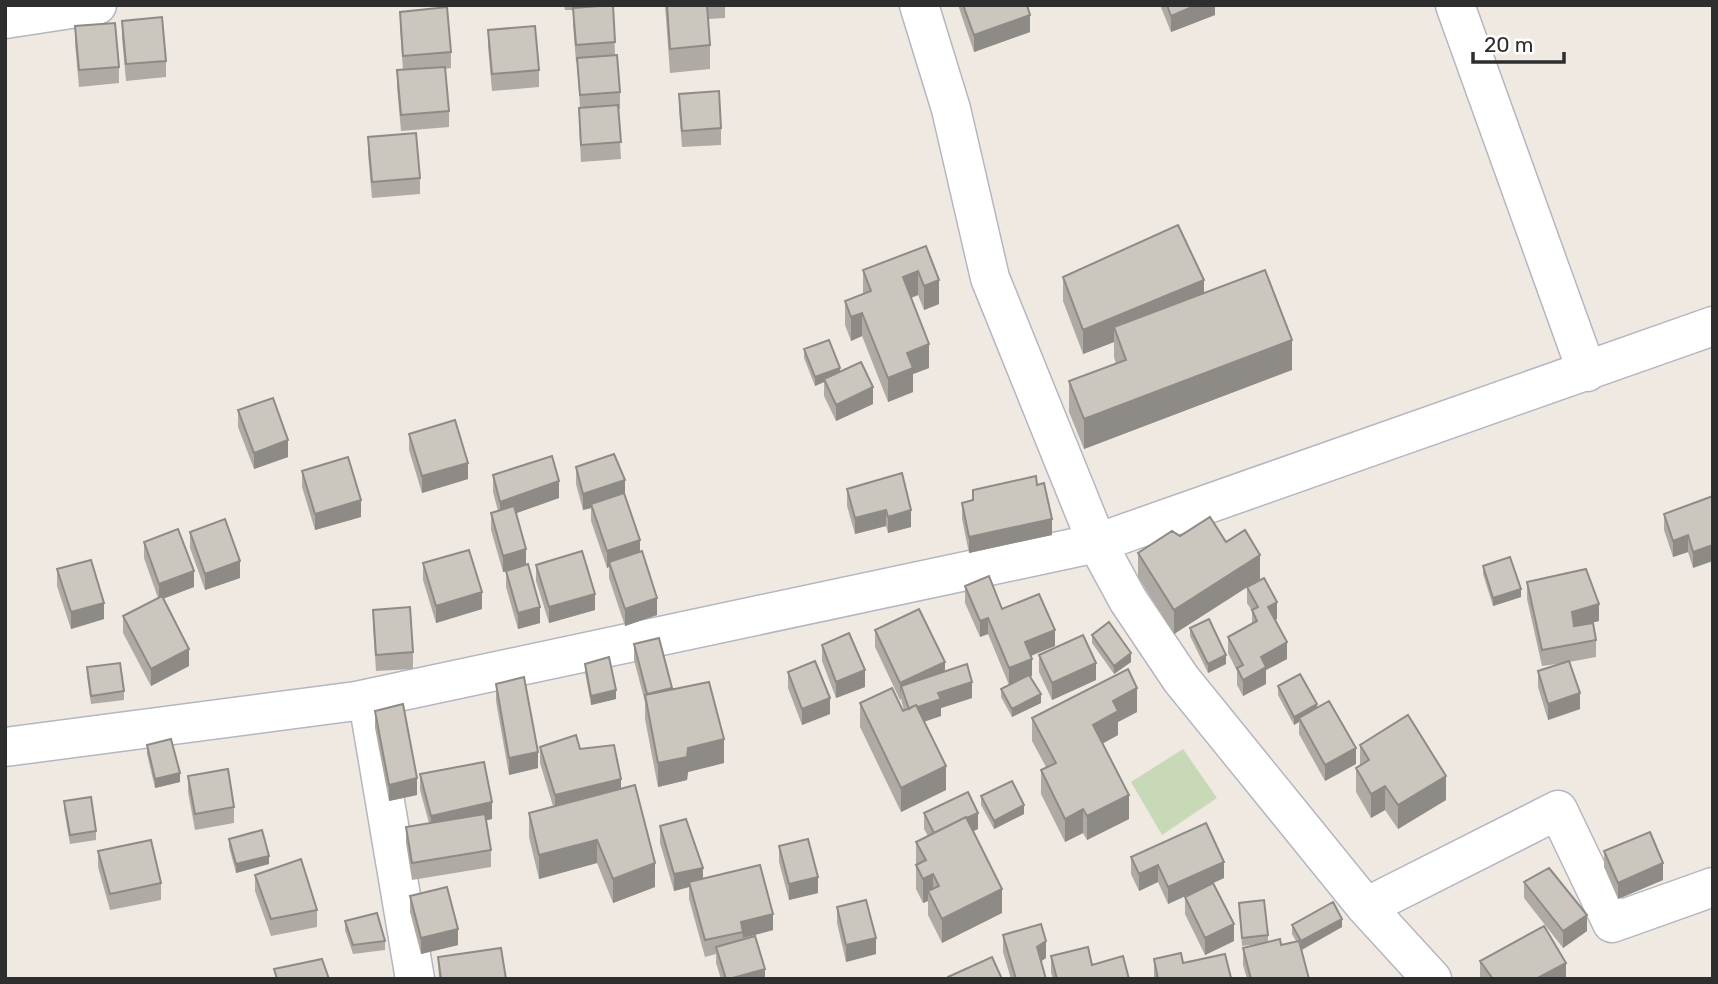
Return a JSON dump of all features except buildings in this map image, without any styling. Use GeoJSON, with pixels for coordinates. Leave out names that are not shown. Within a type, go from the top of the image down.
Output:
{"type":"FeatureCollection","features":[{"type":"Feature","properties":{"kind":"street"},"geometry":{"type":"LineString","coordinates":[[5,19],[97,5]]}},
{"type":"Feature","properties":{"kind":"street"},"geometry":{"type":"LineString","coordinates":[[919,5],[951,108],[990,278],[1097,543],[1128,600],[1181,679],[1366,907],[1412,973]]}},
{"type":"Feature","properties":{"kind":"street"},"geometry":{"type":"LineString","coordinates":[[1455,5],[1587,372]]}},
{"type":"Feature","properties":{"kind":"street"},"geometry":{"type":"LineString","coordinates":[[5,747],[356,701],[1097,543],[1713,326]]}},
{"type":"Feature","properties":{"kind":"street"},"geometry":{"type":"LineString","coordinates":[[356,701],[369,707],[415,979]]}},
{"type":"Feature","properties":{"kind":"street"},"geometry":{"type":"LineString","coordinates":[[1366,907],[1558,810],[1612,923],[1713,887]]}},
{"type":"Feature","properties":{"kind":"green space"},"geometry":{"type":"Polygon","coordinates":[[[1183,749],[1217,798],[1162,835],[1131,782],[1183,749]]]}}]}
